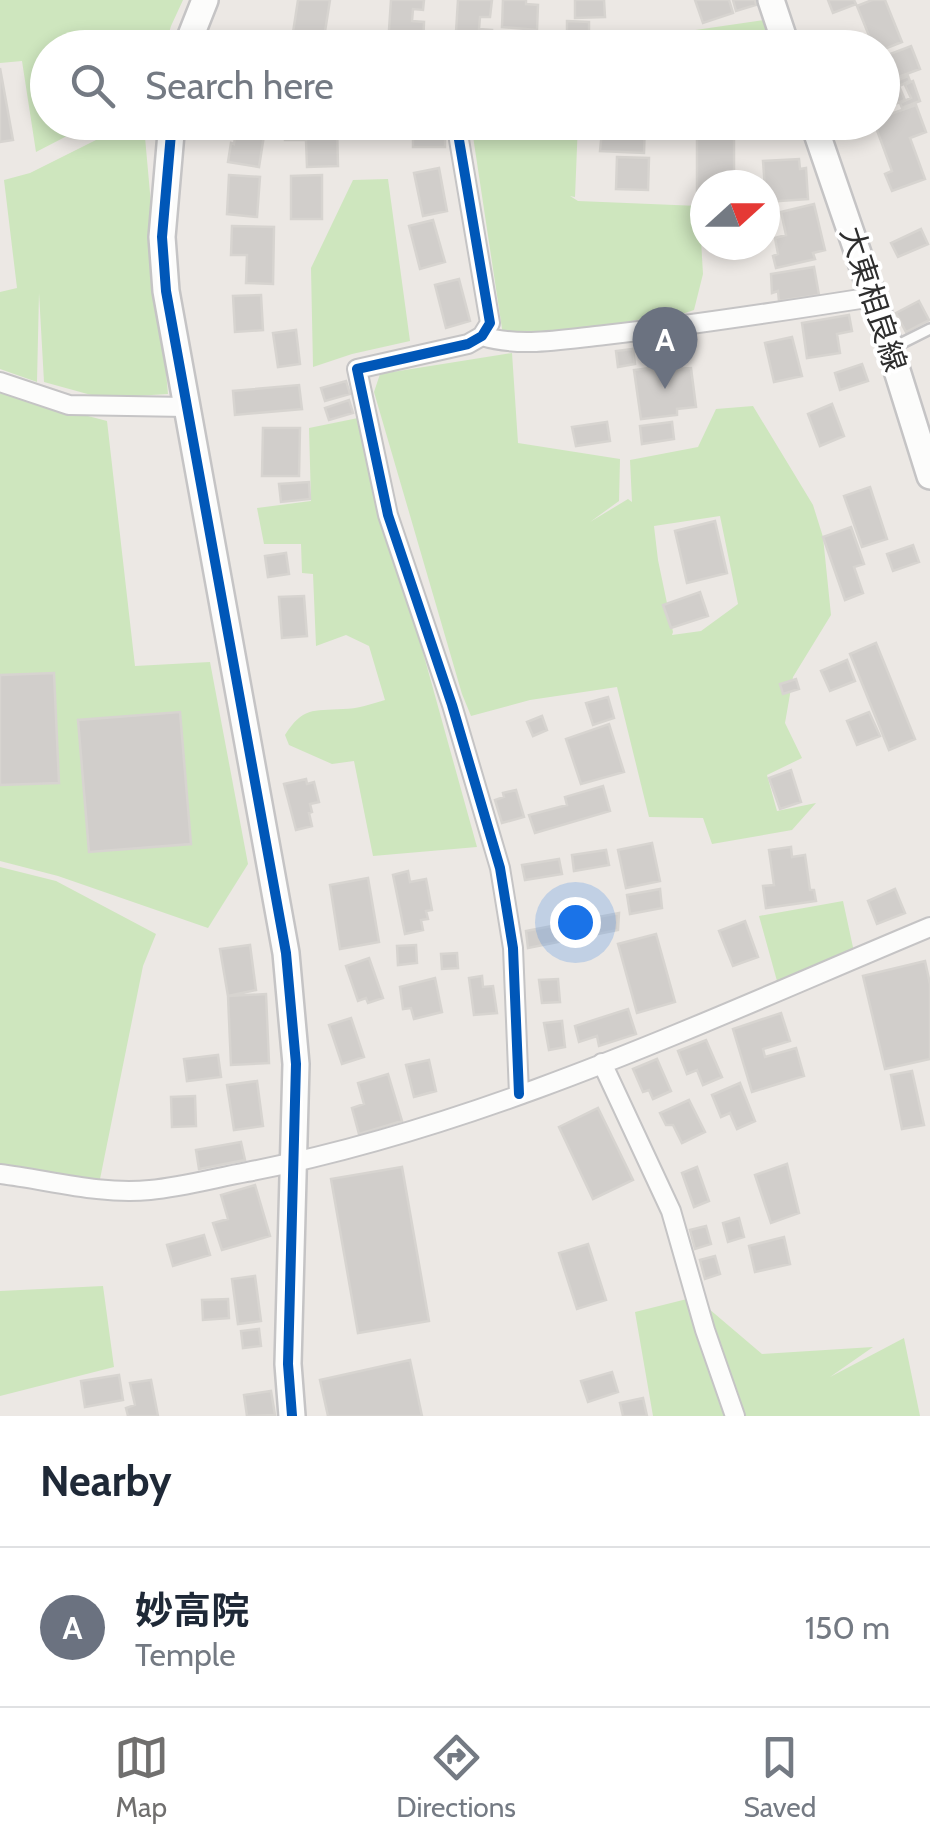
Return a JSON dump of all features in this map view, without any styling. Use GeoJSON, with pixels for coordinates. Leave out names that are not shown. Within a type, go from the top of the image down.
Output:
{"type":"FeatureCollection","features":[{"type":"Feature","properties":{"kind":"street"},"geometry":{"type":"LineString","coordinates":[[193,30],[204,0]]}},
{"type":"Feature","properties":{"kind":"street"},"geometry":{"type":"LineString","coordinates":[[772,0],[782,30]]}},
{"type":"Feature","properties":{"kind":"street"},"geometry":{"type":"LineString","coordinates":[[170,140],[162,236],[166,291],[286,953],[296,1064],[288,1364],[292,1416]]}},
{"type":"Feature","properties":{"kind":"street"},"geometry":{"type":"LineString","coordinates":[[459,140],[490,324],[482,336],[468,344],[357,369],[388,515],[452,704],[500,868],[513,948],[519,1094]]}},
{"type":"Feature","properties":{"kind":"street","name":"大東相良線"},"geometry":{"type":"LineString","coordinates":[[819,140],[930,476]]}},
{"type":"Feature","properties":{"kind":"street"},"geometry":{"type":"LineString","coordinates":[[482,336],[502,342],[567,339],[874,297]]}},
{"type":"Feature","properties":{"kind":"street"},"geometry":{"type":"LineString","coordinates":[[0,382],[69,406],[186,407]]}},
{"type":"Feature","properties":{"kind":"street"},"geometry":{"type":"LineString","coordinates":[[0,1174],[98,1189],[149,1190],[293,1163],[364,1145],[602,1064],[930,927]]}},
{"type":"Feature","properties":{"kind":"street"},"geometry":{"type":"LineString","coordinates":[[602,1064],[671,1211],[705,1330],[735,1416]]}},
{"type":"Feature","properties":{"kind":"lane"},"geometry":{"type":"LineString","coordinates":[[890,349],[930,329]]}},
{"type":"Feature","properties":{"kind":"green space"},"geometry":{"type":"Polygon","coordinates":[[[0,0],[183,0],[170,30],[30,30],[30,113],[22,61],[0,63],[0,0]]]}},
{"type":"Feature","properties":{"kind":"green space"},"geometry":{"type":"Polygon","coordinates":[[[771,19],[775,30],[696,30],[771,19]]]}},
{"type":"Feature","properties":{"kind":"green space"},"geometry":{"type":"Polygon","coordinates":[[[34,140],[59,140],[36,152],[34,140]]]}},
{"type":"Feature","properties":{"kind":"green space"},"geometry":{"type":"Polygon","coordinates":[[[96,140],[145,140],[168,394],[102,398],[44,382],[39,293],[37,382],[0,369],[0,292],[17,288],[4,180],[30,173],[96,140]]]}},
{"type":"Feature","properties":{"kind":"green space"},"geometry":{"type":"Polygon","coordinates":[[[474,140],[577,140],[575,197],[570,196],[578,201],[690,206],[690,260],[702,260],[703,274],[694,310],[590,330],[503,335],[474,140]]]}},
{"type":"Feature","properties":{"kind":"green space"},"geometry":{"type":"Polygon","coordinates":[[[388,179],[410,341],[313,367],[311,268],[353,180],[388,179]]]}},
{"type":"Feature","properties":{"kind":"green space"},"geometry":{"type":"Polygon","coordinates":[[[512,353],[518,443],[620,459],[619,501],[590,522],[628,499],[632,502],[630,460],[698,447],[716,409],[753,406],[813,505],[823,537],[831,615],[793,677],[785,723],[802,758],[767,775],[777,811],[816,803],[792,830],[712,844],[703,818],[649,817],[617,687],[530,700],[471,716],[374,392],[380,374],[512,353]],[[720,516],[654,526],[672,635],[701,631],[738,604],[720,516]]]}},
{"type":"Feature","properties":{"kind":"green space"},"geometry":{"type":"Polygon","coordinates":[[[0,393],[107,421],[135,666],[210,662],[248,864],[208,928],[58,876],[0,861],[0,393]]]}},
{"type":"Feature","properties":{"kind":"green space"},"geometry":{"type":"Polygon","coordinates":[[[358,418],[477,847],[373,856],[354,761],[332,764],[289,745],[285,735],[297,719],[309,712],[354,708],[385,700],[369,646],[346,635],[316,646],[313,574],[302,573],[301,544],[264,544],[257,508],[311,501],[309,428],[358,418]]]}},
{"type":"Feature","properties":{"kind":"green space"},"geometry":{"type":"Polygon","coordinates":[[[0,867],[56,881],[156,934],[143,966],[98,1189],[0,1179],[0,867]]]}},
{"type":"Feature","properties":{"kind":"green space"},"geometry":{"type":"Polygon","coordinates":[[[843,901],[854,952],[777,981],[759,916],[843,901]]]}},
{"type":"Feature","properties":{"kind":"green space"},"geometry":{"type":"Polygon","coordinates":[[[103,1286],[114,1367],[0,1396],[0,1291],[103,1286]]]}},
{"type":"Feature","properties":{"kind":"green space"},"geometry":{"type":"Polygon","coordinates":[[[695,1297],[762,1354],[873,1347],[830,1377],[904,1338],[920,1416],[653,1416],[635,1312],[695,1297]]]}},
{"type":"Feature","properties":{"kind":"building"},"geometry":{"type":"Polygon","coordinates":[[[298,0],[330,0],[325,30],[293,30],[298,0]]]}},
{"type":"Feature","properties":{"kind":"building"},"geometry":{"type":"Polygon","coordinates":[[[391,0],[424,0],[423,10],[413,9],[412,21],[424,22],[424,30],[389,30],[391,0]]]}},
{"type":"Feature","properties":{"kind":"building"},"geometry":{"type":"Polygon","coordinates":[[[458,0],[492,0],[490,17],[480,17],[479,29],[492,30],[456,30],[458,0]]]}},
{"type":"Feature","properties":{"kind":"building"},"geometry":{"type":"Polygon","coordinates":[[[503,0],[526,0],[526,4],[538,5],[537,30],[502,27],[503,0]]]}},
{"type":"Feature","properties":{"kind":"building"},"geometry":{"type":"Polygon","coordinates":[[[575,0],[604,0],[605,17],[575,18],[575,0]]]}},
{"type":"Feature","properties":{"kind":"building"},"geometry":{"type":"Polygon","coordinates":[[[695,0],[729,0],[733,13],[703,23],[695,0]]]}},
{"type":"Feature","properties":{"kind":"building"},"geometry":{"type":"Polygon","coordinates":[[[733,0],[755,0],[756,5],[736,11],[733,0]]]}},
{"type":"Feature","properties":{"kind":"building"},"geometry":{"type":"Polygon","coordinates":[[[828,0],[854,0],[856,4],[833,13],[828,0]]]}},
{"type":"Feature","properties":{"kind":"building"},"geometry":{"type":"Polygon","coordinates":[[[885,0],[897,30],[867,30],[857,6],[885,0]]]}},
{"type":"Feature","properties":{"kind":"building"},"geometry":{"type":"Polygon","coordinates":[[[567,21],[589,22],[589,30],[567,30],[567,21]]]}},
{"type":"Feature","properties":{"kind":"building"},"geometry":{"type":"Polygon","coordinates":[[[911,46],[920,69],[900,76],[900,50],[911,46]]]}},
{"type":"Feature","properties":{"kind":"building"},"geometry":{"type":"Polygon","coordinates":[[[0,68],[13,140],[0,142],[0,68]]]}},
{"type":"Feature","properties":{"kind":"building"},"geometry":{"type":"Polygon","coordinates":[[[913,81],[920,101],[902,108],[900,103],[911,98],[905,85],[913,81]]]}},
{"type":"Feature","properties":{"kind":"building"},"geometry":{"type":"Polygon","coordinates":[[[916,105],[926,132],[910,138],[925,179],[892,191],[885,174],[892,171],[881,140],[900,140],[900,111],[916,105]]]}},
{"type":"Feature","properties":{"kind":"building"},"geometry":{"type":"Polygon","coordinates":[[[235,140],[263,140],[259,167],[228,162],[231,143],[235,140]]]}},
{"type":"Feature","properties":{"kind":"building"},"geometry":{"type":"Polygon","coordinates":[[[306,140],[337,140],[338,166],[307,167],[306,140]]]}},
{"type":"Feature","properties":{"kind":"building"},"geometry":{"type":"Polygon","coordinates":[[[413,140],[445,140],[445,147],[413,147],[413,140]]]}},
{"type":"Feature","properties":{"kind":"building"},"geometry":{"type":"Polygon","coordinates":[[[601,140],[644,140],[644,153],[600,151],[601,140]]]}},
{"type":"Feature","properties":{"kind":"building"},"geometry":{"type":"Polygon","coordinates":[[[697,140],[734,140],[734,170],[697,170],[697,140]]]}},
{"type":"Feature","properties":{"kind":"building"},"geometry":{"type":"Polygon","coordinates":[[[617,157],[649,158],[648,190],[616,189],[617,157]]]}},
{"type":"Feature","properties":{"kind":"building"},"geometry":{"type":"Polygon","coordinates":[[[799,159],[800,169],[806,168],[808,199],[780,201],[780,170],[764,170],[763,161],[799,159]]]}},
{"type":"Feature","properties":{"kind":"building"},"geometry":{"type":"Polygon","coordinates":[[[439,168],[447,211],[423,216],[414,173],[439,168]]]}},
{"type":"Feature","properties":{"kind":"building"},"geometry":{"type":"Polygon","coordinates":[[[229,175],[260,177],[257,217],[227,214],[229,175]]]}},
{"type":"Feature","properties":{"kind":"building"},"geometry":{"type":"Polygon","coordinates":[[[322,175],[322,219],[291,219],[291,176],[322,175]]]}},
{"type":"Feature","properties":{"kind":"building"},"geometry":{"type":"Polygon","coordinates":[[[814,204],[825,250],[813,253],[815,259],[776,268],[780,237],[786,235],[781,212],[814,204]]]}},
{"type":"Feature","properties":{"kind":"building"},"geometry":{"type":"Polygon","coordinates":[[[433,220],[445,262],[420,269],[409,226],[433,220]]]}},
{"type":"Feature","properties":{"kind":"building"},"geometry":{"type":"Polygon","coordinates":[[[232,226],[274,227],[273,284],[246,283],[247,255],[231,255],[232,226]]]}},
{"type":"Feature","properties":{"kind":"building"},"geometry":{"type":"Polygon","coordinates":[[[921,229],[928,244],[898,257],[891,243],[921,229]]]}},
{"type":"Feature","properties":{"kind":"building"},"geometry":{"type":"Polygon","coordinates":[[[814,267],[819,295],[779,301],[778,291],[772,293],[771,274],[814,267]]]}},
{"type":"Feature","properties":{"kind":"building"},"geometry":{"type":"Polygon","coordinates":[[[459,279],[470,321],[446,328],[435,285],[459,279]]]}},
{"type":"Feature","properties":{"kind":"building"},"geometry":{"type":"Polygon","coordinates":[[[261,295],[263,330],[235,332],[233,296],[261,295]]]}},
{"type":"Feature","properties":{"kind":"building"},"geometry":{"type":"Polygon","coordinates":[[[919,301],[929,320],[906,332],[896,313],[919,301]]]}},
{"type":"Feature","properties":{"kind":"building"},"geometry":{"type":"Polygon","coordinates":[[[849,315],[852,331],[837,334],[840,353],[807,358],[802,323],[849,315]]]}},
{"type":"Feature","properties":{"kind":"building"},"geometry":{"type":"Polygon","coordinates":[[[296,330],[300,364],[278,367],[273,333],[296,330]]]}},
{"type":"Feature","properties":{"kind":"building"},"geometry":{"type":"Polygon","coordinates":[[[792,337],[802,376],[774,382],[765,343],[792,337]]]}},
{"type":"Feature","properties":{"kind":"building"},"geometry":{"type":"Polygon","coordinates":[[[633,349],[635,364],[618,367],[616,351],[633,349]]]}},
{"type":"Feature","properties":{"kind":"building"},"geometry":{"type":"Polygon","coordinates":[[[862,364],[868,381],[840,390],[835,373],[862,364]]]}},
{"type":"Feature","properties":{"kind":"building"},"geometry":{"type":"Polygon","coordinates":[[[674,365],[674,369],[691,368],[696,407],[677,409],[677,415],[641,419],[634,370],[674,365]]]}},
{"type":"Feature","properties":{"kind":"building"},"geometry":{"type":"Polygon","coordinates":[[[346,381],[350,394],[325,401],[321,388],[346,381]]]}},
{"type":"Feature","properties":{"kind":"building"},"geometry":{"type":"Polygon","coordinates":[[[299,385],[302,409],[235,415],[233,391],[299,385]]]}},
{"type":"Feature","properties":{"kind":"building"},"geometry":{"type":"Polygon","coordinates":[[[349,400],[353,413],[329,420],[325,408],[349,400]]]}},
{"type":"Feature","properties":{"kind":"building"},"geometry":{"type":"Polygon","coordinates":[[[832,404],[844,436],[820,446],[808,414],[832,404]]]}},
{"type":"Feature","properties":{"kind":"building"},"geometry":{"type":"Polygon","coordinates":[[[607,422],[610,441],[576,446],[572,427],[607,422]]]}},
{"type":"Feature","properties":{"kind":"building"},"geometry":{"type":"Polygon","coordinates":[[[672,422],[674,439],[642,444],[640,426],[672,422]]]}},
{"type":"Feature","properties":{"kind":"building"},"geometry":{"type":"Polygon","coordinates":[[[263,428],[300,428],[299,476],[262,476],[263,428]]]}},
{"type":"Feature","properties":{"kind":"building"},"geometry":{"type":"Polygon","coordinates":[[[309,482],[310,499],[281,502],[279,484],[309,482]]]}},
{"type":"Feature","properties":{"kind":"building"},"geometry":{"type":"Polygon","coordinates":[[[870,487],[887,539],[862,547],[844,496],[870,487]]]}},
{"type":"Feature","properties":{"kind":"building"},"geometry":{"type":"Polygon","coordinates":[[[715,521],[727,573],[687,583],[675,531],[715,521]]]}},
{"type":"Feature","properties":{"kind":"building"},"geometry":{"type":"Polygon","coordinates":[[[851,527],[864,564],[854,567],[863,593],[845,600],[823,537],[851,527]]]}},
{"type":"Feature","properties":{"kind":"building"},"geometry":{"type":"Polygon","coordinates":[[[913,545],[919,562],[893,571],[887,554],[913,545]]]}},
{"type":"Feature","properties":{"kind":"building"},"geometry":{"type":"Polygon","coordinates":[[[286,553],[289,574],[268,577],[265,556],[286,553]]]}},
{"type":"Feature","properties":{"kind":"building"},"geometry":{"type":"Polygon","coordinates":[[[700,592],[708,616],[671,628],[663,605],[700,592]]]}},
{"type":"Feature","properties":{"kind":"building"},"geometry":{"type":"Polygon","coordinates":[[[304,596],[307,636],[282,638],[279,597],[304,596]]]}},
{"type":"Feature","properties":{"kind":"building"},"geometry":{"type":"Polygon","coordinates":[[[876,643],[915,739],[889,750],[850,654],[876,643]]]}},
{"type":"Feature","properties":{"kind":"building"},"geometry":{"type":"Polygon","coordinates":[[[847,660],[855,681],[830,691],[821,671],[847,660]]]}},
{"type":"Feature","properties":{"kind":"building"},"geometry":{"type":"Polygon","coordinates":[[[54,673],[59,783],[0,785],[0,675],[54,673]]]}},
{"type":"Feature","properties":{"kind":"building"},"geometry":{"type":"Polygon","coordinates":[[[796,679],[799,689],[783,694],[780,684],[796,679]]]}},
{"type":"Feature","properties":{"kind":"building"},"geometry":{"type":"Polygon","coordinates":[[[608,697],[614,718],[593,725],[586,703],[608,697]]]}},
{"type":"Feature","properties":{"kind":"building"},"geometry":{"type":"Polygon","coordinates":[[[180,712],[191,844],[89,852],[78,720],[180,712]]]}},
{"type":"Feature","properties":{"kind":"building"},"geometry":{"type":"Polygon","coordinates":[[[869,712],[880,736],[857,745],[847,721],[869,712]]]}},
{"type":"Feature","properties":{"kind":"building"},"geometry":{"type":"Polygon","coordinates":[[[542,716],[547,730],[533,736],[527,722],[542,716]]]}},
{"type":"Feature","properties":{"kind":"building"},"geometry":{"type":"Polygon","coordinates":[[[609,724],[624,772],[581,784],[566,739],[609,724]]]}},
{"type":"Feature","properties":{"kind":"building"},"geometry":{"type":"Polygon","coordinates":[[[791,770],[801,802],[780,809],[769,778],[791,770]]]}},
{"type":"Feature","properties":{"kind":"building"},"geometry":{"type":"Polygon","coordinates":[[[306,779],[307,784],[314,782],[319,802],[310,804],[312,826],[296,830],[284,784],[306,779]]]}},
{"type":"Feature","properties":{"kind":"building"},"geometry":{"type":"Polygon","coordinates":[[[603,786],[610,811],[535,833],[529,815],[567,805],[565,797],[603,786]]]}},
{"type":"Feature","properties":{"kind":"building"},"geometry":{"type":"Polygon","coordinates":[[[516,790],[524,817],[502,823],[495,800],[516,790]]]}},
{"type":"Feature","properties":{"kind":"building"},"geometry":{"type":"Polygon","coordinates":[[[652,843],[660,881],[626,888],[618,850],[652,843]]]}},
{"type":"Feature","properties":{"kind":"building"},"geometry":{"type":"Polygon","coordinates":[[[791,847],[792,857],[805,855],[810,890],[814,890],[816,901],[766,908],[763,886],[774,885],[769,850],[791,847]]]}},
{"type":"Feature","properties":{"kind":"building"},"geometry":{"type":"Polygon","coordinates":[[[606,850],[609,865],[574,871],[572,855],[606,850]]]}},
{"type":"Feature","properties":{"kind":"building"},"geometry":{"type":"Polygon","coordinates":[[[559,859],[562,874],[525,880],[522,865],[559,859]]]}},
{"type":"Feature","properties":{"kind":"building"},"geometry":{"type":"Polygon","coordinates":[[[408,871],[410,882],[426,879],[432,910],[426,911],[428,919],[421,920],[423,930],[405,934],[393,875],[408,871]]]}},
{"type":"Feature","properties":{"kind":"building"},"geometry":{"type":"Polygon","coordinates":[[[368,878],[379,942],[340,949],[330,885],[368,878]]]}},
{"type":"Feature","properties":{"kind":"building"},"geometry":{"type":"Polygon","coordinates":[[[660,889],[662,908],[630,914],[627,895],[660,889]]]}},
{"type":"Feature","properties":{"kind":"building"},"geometry":{"type":"Polygon","coordinates":[[[895,889],[905,913],[877,924],[868,901],[895,889]]]}},
{"type":"Feature","properties":{"kind":"building"},"geometry":{"type":"Polygon","coordinates":[[[619,913],[618,930],[528,948],[526,931],[619,913]]]}},
{"type":"Feature","properties":{"kind":"building"},"geometry":{"type":"Polygon","coordinates":[[[745,921],[758,957],[733,966],[719,931],[745,921]]]}},
{"type":"Feature","properties":{"kind":"building"},"geometry":{"type":"Polygon","coordinates":[[[656,934],[675,1002],[637,1013],[618,944],[656,934]]]}},
{"type":"Feature","properties":{"kind":"building"},"geometry":{"type":"Polygon","coordinates":[[[250,945],[256,990],[228,996],[220,949],[250,945]]]}},
{"type":"Feature","properties":{"kind":"building"},"geometry":{"type":"Polygon","coordinates":[[[416,945],[417,963],[398,965],[397,946],[416,945]]]}},
{"type":"Feature","properties":{"kind":"building"},"geometry":{"type":"Polygon","coordinates":[[[457,953],[458,968],[442,969],[441,954],[457,953]]]}},
{"type":"Feature","properties":{"kind":"building"},"geometry":{"type":"Polygon","coordinates":[[[369,958],[383,998],[368,1003],[366,998],[358,1001],[346,966],[369,958]]]}},
{"type":"Feature","properties":{"kind":"building"},"geometry":{"type":"Polygon","coordinates":[[[925,961],[930,984],[930,1059],[885,1069],[863,976],[925,961]]]}},
{"type":"Feature","properties":{"kind":"building"},"geometry":{"type":"Polygon","coordinates":[[[482,976],[483,987],[493,986],[497,1013],[474,1015],[469,978],[482,976]]]}},
{"type":"Feature","properties":{"kind":"building"},"geometry":{"type":"Polygon","coordinates":[[[435,978],[442,1012],[414,1019],[411,1008],[403,1009],[400,987],[435,978]]]}},
{"type":"Feature","properties":{"kind":"building"},"geometry":{"type":"Polygon","coordinates":[[[558,979],[560,1002],[542,1003],[539,980],[558,979]]]}},
{"type":"Feature","properties":{"kind":"building"},"geometry":{"type":"Polygon","coordinates":[[[266,994],[269,1063],[231,1065],[228,996],[266,994]]]}},
{"type":"Feature","properties":{"kind":"building"},"geometry":{"type":"Polygon","coordinates":[[[628,1009],[636,1034],[599,1046],[597,1036],[579,1042],[575,1026],[628,1009]]]}},
{"type":"Feature","properties":{"kind":"building"},"geometry":{"type":"Polygon","coordinates":[[[781,1013],[790,1041],[763,1049],[765,1057],[796,1048],[804,1076],[752,1092],[733,1029],[781,1013]]]}},
{"type":"Feature","properties":{"kind":"building"},"geometry":{"type":"Polygon","coordinates":[[[351,1018],[364,1057],[342,1064],[329,1025],[351,1018]]]}},
{"type":"Feature","properties":{"kind":"building"},"geometry":{"type":"Polygon","coordinates":[[[562,1021],[565,1047],[549,1050],[544,1023],[562,1021]]]}},
{"type":"Feature","properties":{"kind":"building"},"geometry":{"type":"Polygon","coordinates":[[[706,1040],[722,1077],[703,1085],[697,1070],[687,1074],[678,1051],[706,1040]]]}},
{"type":"Feature","properties":{"kind":"building"},"geometry":{"type":"Polygon","coordinates":[[[218,1055],[221,1077],[187,1081],[184,1059],[218,1055]]]}},
{"type":"Feature","properties":{"kind":"building"},"geometry":{"type":"Polygon","coordinates":[[[657,1059],[671,1091],[653,1099],[649,1090],[643,1092],[633,1069],[657,1059]]]}},
{"type":"Feature","properties":{"kind":"building"},"geometry":{"type":"Polygon","coordinates":[[[429,1060],[436,1091],[414,1097],[406,1065],[429,1060]]]}},
{"type":"Feature","properties":{"kind":"building"},"geometry":{"type":"Polygon","coordinates":[[[912,1071],[924,1125],[902,1129],[891,1075],[912,1071]]]}},
{"type":"Feature","properties":{"kind":"building"},"geometry":{"type":"Polygon","coordinates":[[[388,1074],[402,1121],[359,1134],[352,1108],[364,1104],[358,1083],[388,1074]]]}},
{"type":"Feature","properties":{"kind":"building"},"geometry":{"type":"Polygon","coordinates":[[[257,1081],[263,1126],[234,1130],[227,1085],[257,1081]]]}},
{"type":"Feature","properties":{"kind":"building"},"geometry":{"type":"Polygon","coordinates":[[[740,1083],[755,1121],[737,1129],[730,1113],[721,1117],[712,1095],[740,1083]]]}},
{"type":"Feature","properties":{"kind":"building"},"geometry":{"type":"Polygon","coordinates":[[[195,1096],[196,1126],[172,1127],[171,1097],[195,1096]]]}},
{"type":"Feature","properties":{"kind":"building"},"geometry":{"type":"Polygon","coordinates":[[[689,1100],[705,1132],[682,1143],[673,1125],[666,1125],[660,1113],[689,1100]]]}},
{"type":"Feature","properties":{"kind":"building"},"geometry":{"type":"Polygon","coordinates":[[[598,1108],[633,1180],[593,1199],[559,1127],[598,1108]]]}},
{"type":"Feature","properties":{"kind":"building"},"geometry":{"type":"Polygon","coordinates":[[[241,1142],[245,1160],[199,1169],[196,1150],[241,1142]]]}},
{"type":"Feature","properties":{"kind":"building"},"geometry":{"type":"Polygon","coordinates":[[[787,1164],[799,1213],[771,1223],[755,1175],[787,1164]]]}},
{"type":"Feature","properties":{"kind":"building"},"geometry":{"type":"Polygon","coordinates":[[[402,1167],[429,1321],[358,1333],[331,1179],[402,1167]]]}},
{"type":"Feature","properties":{"kind":"building"},"geometry":{"type":"Polygon","coordinates":[[[697,1167],[709,1201],[694,1207],[682,1173],[697,1167]]]}},
{"type":"Feature","properties":{"kind":"building"},"geometry":{"type":"Polygon","coordinates":[[[255,1185],[270,1236],[222,1250],[213,1223],[228,1219],[221,1195],[255,1185]]]}},
{"type":"Feature","properties":{"kind":"building"},"geometry":{"type":"Polygon","coordinates":[[[739,1218],[744,1237],[728,1242],[723,1223],[739,1218]]]}},
{"type":"Feature","properties":{"kind":"building"},"geometry":{"type":"Polygon","coordinates":[[[706,1226],[711,1244],[695,1249],[690,1230],[706,1226]]]}},
{"type":"Feature","properties":{"kind":"building"},"geometry":{"type":"Polygon","coordinates":[[[204,1235],[210,1255],[173,1266],[167,1245],[204,1235]]]}},
{"type":"Feature","properties":{"kind":"building"},"geometry":{"type":"Polygon","coordinates":[[[784,1237],[790,1264],[755,1272],[749,1246],[784,1237]]]}},
{"type":"Feature","properties":{"kind":"building"},"geometry":{"type":"Polygon","coordinates":[[[588,1244],[606,1300],[577,1309],[559,1253],[588,1244]]]}},
{"type":"Feature","properties":{"kind":"building"},"geometry":{"type":"Polygon","coordinates":[[[715,1256],[720,1274],[705,1279],[700,1260],[715,1256]]]}},
{"type":"Feature","properties":{"kind":"building"},"geometry":{"type":"Polygon","coordinates":[[[255,1276],[261,1321],[238,1324],[232,1279],[255,1276]]]}},
{"type":"Feature","properties":{"kind":"building"},"geometry":{"type":"Polygon","coordinates":[[[228,1299],[229,1318],[203,1320],[202,1300],[228,1299]]]}},
{"type":"Feature","properties":{"kind":"building"},"geometry":{"type":"Polygon","coordinates":[[[259,1329],[261,1346],[243,1348],[241,1331],[259,1329]]]}},
{"type":"Feature","properties":{"kind":"building"},"geometry":{"type":"Polygon","coordinates":[[[410,1360],[422,1416],[328,1416],[320,1380],[410,1360]]]}},
{"type":"Feature","properties":{"kind":"building"},"geometry":{"type":"Polygon","coordinates":[[[612,1372],[618,1392],[588,1402],[581,1381],[612,1372]]]}},
{"type":"Feature","properties":{"kind":"building"},"geometry":{"type":"Polygon","coordinates":[[[119,1375],[123,1400],[85,1407],[81,1381],[119,1375]]]}},
{"type":"Feature","properties":{"kind":"building"},"geometry":{"type":"Polygon","coordinates":[[[151,1380],[158,1416],[128,1416],[126,1408],[135,1405],[130,1383],[151,1380]]]}},
{"type":"Feature","properties":{"kind":"building"},"geometry":{"type":"Polygon","coordinates":[[[271,1391],[275,1415],[247,1416],[244,1395],[271,1391]]]}},
{"type":"Feature","properties":{"kind":"building"},"geometry":{"type":"Polygon","coordinates":[[[643,1398],[647,1416],[623,1416],[620,1403],[643,1398]]]}},
{"type":"Feature","properties":{"kind":"cycle path"},"geometry":{"type":"LineString","coordinates":[[170,140],[162,237],[166,291],[286,953],[296,1064],[288,1364],[292,1416]]}},
{"type":"Feature","properties":{"kind":"cycle path"},"geometry":{"type":"LineString","coordinates":[[459,140],[490,323],[482,336],[468,344],[357,369],[388,515],[452,705],[500,868],[513,948],[519,1094]]}},
{"type":"Feature","properties":{"kind":"place","name":"妙高院"},"geometry":{"type":"Point","coordinates":[665,389]}}]}
